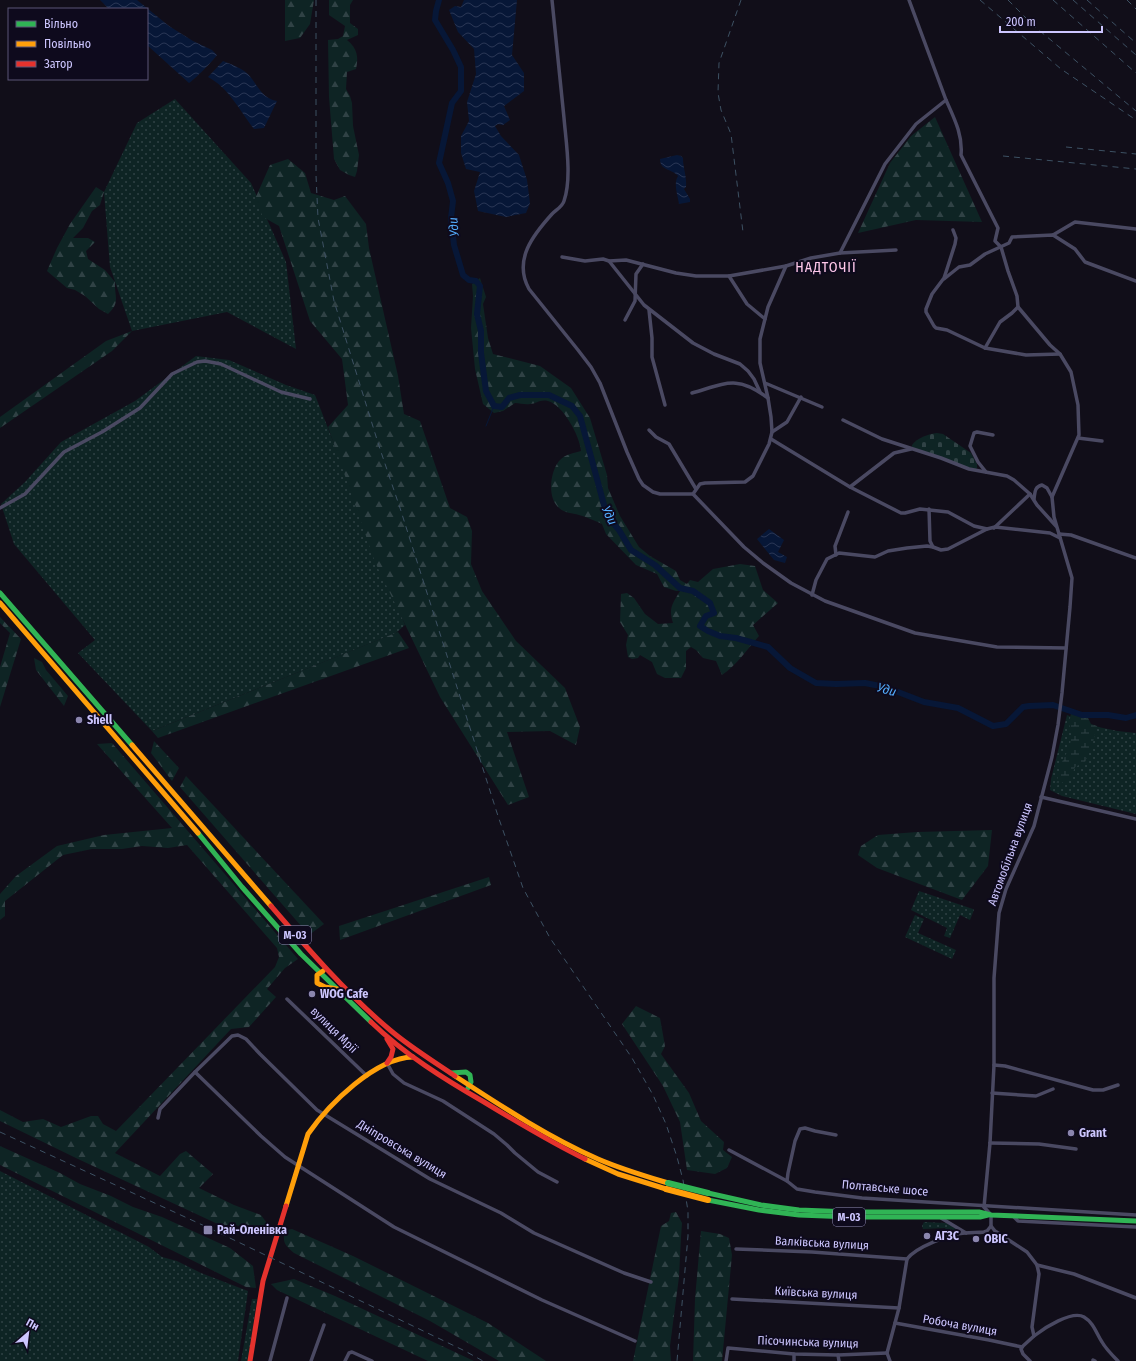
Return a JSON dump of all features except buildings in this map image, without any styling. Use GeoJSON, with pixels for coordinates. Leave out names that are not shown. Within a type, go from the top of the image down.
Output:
{"type":"FeatureCollection","features":[{"type":"Feature","properties":{"kind":"main road","name":"М-03"},"geometry":{"type":"LineString","coordinates":[[0,593],[312,954],[348,992],[391,1030],[470,1086],[512,1112],[574,1147],[667,1186]]}},
{"type":"Feature","properties":{"kind":"main road","name":"М-03"},"geometry":{"type":"LineString","coordinates":[[0,603],[301,954],[384,1035],[413,1057],[508,1118],[571,1152],[618,1174],[640,1182],[667,1186],[759,1210],[799,1215],[851,1217],[980,1217],[991,1215]]}},
{"type":"Feature","properties":{"kind":"main road"},"geometry":{"type":"LineString","coordinates":[[330,973],[320,972],[316,976],[318,983],[324,986],[337,988]]}},
{"type":"Feature","properties":{"kind":"main road"},"geometry":{"type":"LineString","coordinates":[[384,1035],[393,1049],[391,1057],[387,1063]]}},
{"type":"Feature","properties":{"kind":"main road"},"geometry":{"type":"LineString","coordinates":[[250,1361],[264,1281],[308,1134],[324,1113],[367,1076],[387,1063],[405,1057],[413,1057]]}},
{"type":"Feature","properties":{"kind":"main road"},"geometry":{"type":"LineString","coordinates":[[464,1090],[470,1086]]}},
{"type":"Feature","properties":{"kind":"main road","name":"М-03"},"geometry":{"type":"LineString","coordinates":[[708,1197],[799,1210],[851,1212],[979,1212],[991,1215],[1136,1220]]}},
{"type":"Feature","properties":{"kind":"street"},"geometry":{"type":"LineString","coordinates":[[552,0],[566,147],[567,189],[564,202],[552,214],[527,248],[523,265],[524,281],[548,314],[582,356],[600,383],[638,479],[653,492],[660,494],[693,494],[744,546],[763,563],[791,583],[812,595],[852,611],[915,633],[997,647],[1066,648]]}},
{"type":"Feature","properties":{"kind":"street"},"geometry":{"type":"LineString","coordinates":[[909,0],[946,100],[958,125],[962,146],[961,155],[998,228],[995,241],[1001,247],[1017,296],[1018,307],[1050,345],[1060,354],[1071,372],[1078,405],[1079,435],[1052,497]]}},
{"type":"Feature","properties":{"kind":"street"},"geometry":{"type":"LineString","coordinates":[[840,253],[885,164],[916,124],[946,100]]}},
{"type":"Feature","properties":{"kind":"street"},"geometry":{"type":"LineString","coordinates":[[942,281],[959,267],[970,265],[985,254],[1009,243],[1012,237],[1053,235],[1075,222],[1136,229]]}},
{"type":"Feature","properties":{"kind":"street"},"geometry":{"type":"LineString","coordinates":[[953,230],[956,238],[948,269],[942,281],[932,294],[926,309],[926,312],[934,326],[936,328],[947,330],[985,348],[1026,356],[1060,354]]}},
{"type":"Feature","properties":{"kind":"street"},"geometry":{"type":"LineString","coordinates":[[1053,235],[1075,249],[1085,262],[1136,281]]}},
{"type":"Feature","properties":{"kind":"street"},"geometry":{"type":"LineString","coordinates":[[562,257],[585,261],[603,259],[609,261],[626,260],[676,273],[696,276],[729,276],[786,266],[811,258],[840,253],[896,250]]}},
{"type":"Feature","properties":{"kind":"street"},"geometry":{"type":"LineString","coordinates":[[609,261],[649,310],[693,343],[714,354],[740,364],[754,378],[760,392]]}},
{"type":"Feature","properties":{"kind":"street"},"geometry":{"type":"LineString","coordinates":[[625,320],[635,301],[636,274],[643,264]]}},
{"type":"Feature","properties":{"kind":"street"},"geometry":{"type":"LineString","coordinates":[[693,494],[700,484],[705,482],[745,482],[753,476],[771,439],[772,432],[768,398],[760,363],[760,339],[768,306],[786,266]]}},
{"type":"Feature","properties":{"kind":"street"},"geometry":{"type":"LineString","coordinates":[[729,276],[747,304],[765,319]]}},
{"type":"Feature","properties":{"kind":"street"},"geometry":{"type":"LineString","coordinates":[[985,348],[1000,322],[1018,307]]}},
{"type":"Feature","properties":{"kind":"street"},"geometry":{"type":"LineString","coordinates":[[649,310],[652,338],[652,357],[665,404]]}},
{"type":"Feature","properties":{"kind":"street"},"geometry":{"type":"LineString","coordinates":[[0,508],[25,494],[64,452],[102,432],[140,408],[172,374],[197,362],[205,361],[221,364],[281,392],[310,400]]}},
{"type":"Feature","properties":{"kind":"street"},"geometry":{"type":"LineString","coordinates":[[692,393],[733,382],[742,383],[768,398]]}},
{"type":"Feature","properties":{"kind":"street"},"geometry":{"type":"LineString","coordinates":[[765,383],[800,397],[822,408]]}},
{"type":"Feature","properties":{"kind":"street"},"geometry":{"type":"LineString","coordinates":[[772,432],[787,422],[800,397]]}},
{"type":"Feature","properties":{"kind":"street"},"geometry":{"type":"LineString","coordinates":[[843,420],[882,439],[969,469],[1007,476],[1030,494],[1037,505],[1057,527]]}},
{"type":"Feature","properties":{"kind":"street"},"geometry":{"type":"LineString","coordinates":[[649,430],[656,437],[669,444],[696,489]]}},
{"type":"Feature","properties":{"kind":"street"},"geometry":{"type":"LineString","coordinates":[[986,472],[978,462],[970,446],[974,433],[977,432],[993,435]]}},
{"type":"Feature","properties":{"kind":"street"},"geometry":{"type":"LineString","coordinates":[[1078,438],[1102,441]]}},
{"type":"Feature","properties":{"kind":"street"},"geometry":{"type":"LineString","coordinates":[[771,439],[850,487],[901,513],[920,509],[948,512],[974,526],[987,530]]}},
{"type":"Feature","properties":{"kind":"street"},"geometry":{"type":"LineString","coordinates":[[850,487],[894,453],[912,449]]}},
{"type":"Feature","properties":{"kind":"street"},"geometry":{"type":"LineString","coordinates":[[1034,499],[1035,490],[1038,486],[1042,485],[1047,488],[1052,497],[1057,527]]}},
{"type":"Feature","properties":{"kind":"street"},"geometry":{"type":"LineString","coordinates":[[994,528],[1030,494]]}},
{"type":"Feature","properties":{"kind":"street"},"geometry":{"type":"LineString","coordinates":[[929,509],[930,541],[933,546]]}},
{"type":"Feature","properties":{"kind":"street"},"geometry":{"type":"LineString","coordinates":[[836,555],[834,546],[848,512]]}},
{"type":"Feature","properties":{"kind":"street","name":"Автомобільна вулиця"},"geometry":{"type":"LineString","coordinates":[[984,1207],[990,1143],[994,1065],[994,978],[998,913],[1006,889],[1034,826],[1052,757],[1062,693],[1072,578],[1057,527]]}},
{"type":"Feature","properties":{"kind":"street"},"geometry":{"type":"LineString","coordinates":[[812,595],[816,580],[827,559],[839,553],[875,557],[899,549],[933,546],[941,550],[948,550],[987,530],[994,528],[1050,533],[1060,536],[1071,534],[1136,558]]}},
{"type":"Feature","properties":{"kind":"street"},"geometry":{"type":"LineString","coordinates":[[1041,797],[1136,819]]}},
{"type":"Feature","properties":{"kind":"street","name":"вулиця Мрії"},"geometry":{"type":"LineString","coordinates":[[288,999],[367,1076]]}},
{"type":"Feature","properties":{"kind":"street","name":"Дніпровська вулиця"},"geometry":{"type":"LineString","coordinates":[[158,1118],[160,1108],[195,1072],[232,1036],[238,1036],[246,1039],[317,1110],[430,1179],[502,1213],[534,1233],[624,1273],[651,1282]]}},
{"type":"Feature","properties":{"kind":"street"},"geometry":{"type":"LineString","coordinates":[[387,1063],[393,1074],[404,1083],[443,1101],[494,1134],[507,1144],[515,1154],[538,1172],[557,1182]]}},
{"type":"Feature","properties":{"kind":"street"},"geometry":{"type":"LineString","coordinates":[[994,1065],[1005,1066],[1093,1090],[1103,1090],[1118,1084]]}},
{"type":"Feature","properties":{"kind":"street"},"geometry":{"type":"LineString","coordinates":[[195,1072],[261,1136],[285,1157],[394,1227],[542,1300],[635,1341]]}},
{"type":"Feature","properties":{"kind":"street"},"geometry":{"type":"LineString","coordinates":[[992,1093],[1036,1096],[1053,1089]]}},
{"type":"Feature","properties":{"kind":"street"},"geometry":{"type":"LineString","coordinates":[[787,1181],[795,1141],[802,1127],[836,1135]]}},
{"type":"Feature","properties":{"kind":"street"},"geometry":{"type":"LineString","coordinates":[[990,1143],[1039,1144],[1076,1149]]}},
{"type":"Feature","properties":{"kind":"street","name":"Полтавське шосе"},"geometry":{"type":"LineString","coordinates":[[729,1150],[787,1181],[797,1189],[862,1198],[984,1207],[1049,1209],[1087,1213],[1136,1215]]}},
{"type":"Feature","properties":{"kind":"street"},"geometry":{"type":"LineString","coordinates":[[890,1361],[887,1353],[899,1308],[907,1259],[914,1252],[929,1244],[959,1234],[987,1232],[991,1226],[991,1215],[984,1207]]}},
{"type":"Feature","properties":{"kind":"street"},"geometry":{"type":"LineString","coordinates":[[1013,1216],[1018,1221],[1136,1227]]}},
{"type":"Feature","properties":{"kind":"street"},"geometry":{"type":"LineString","coordinates":[[938,1217],[966,1233]]}},
{"type":"Feature","properties":{"kind":"street"},"geometry":{"type":"LineString","coordinates":[[991,1226],[1027,1252],[1038,1265],[1039,1274],[1032,1327],[1034,1336]]}},
{"type":"Feature","properties":{"kind":"street","name":"Валківська вулиця"},"geometry":{"type":"LineString","coordinates":[[736,1248],[907,1259]]}},
{"type":"Feature","properties":{"kind":"street"},"geometry":{"type":"LineString","coordinates":[[1038,1265],[1085,1277],[1136,1298]]}},
{"type":"Feature","properties":{"kind":"street"},"geometry":{"type":"LineString","coordinates":[[270,1361],[287,1298]]}},
{"type":"Feature","properties":{"kind":"street","name":"Київська вулиця"},"geometry":{"type":"LineString","coordinates":[[732,1299],[899,1308]]}},
{"type":"Feature","properties":{"kind":"street"},"geometry":{"type":"LineString","coordinates":[[1030,1361],[1023,1354],[1022,1347],[1034,1336],[1060,1320],[1082,1316],[1092,1325],[1103,1344],[1117,1361]]}},
{"type":"Feature","properties":{"kind":"street","name":"Робоча вулиця"},"geometry":{"type":"LineString","coordinates":[[895,1323],[1022,1347]]}},
{"type":"Feature","properties":{"kind":"street"},"geometry":{"type":"LineString","coordinates":[[311,1361],[324,1325]]}},
{"type":"Feature","properties":{"kind":"street","name":"Пісочинська вулиця"},"geometry":{"type":"LineString","coordinates":[[726,1361],[728,1348],[794,1354],[838,1355],[887,1353]]}},
{"type":"Feature","properties":{"kind":"street"},"geometry":{"type":"LineString","coordinates":[[345,1361],[349,1353],[352,1352],[372,1361]]}},
{"type":"Feature","properties":{"kind":"street"},"geometry":{"type":"LineString","coordinates":[[794,1354],[794,1361]]}},
{"type":"Feature","properties":{"kind":"street"},"geometry":{"type":"LineString","coordinates":[[838,1355],[839,1361]]}},
{"type":"Feature","properties":{"kind":"green space"},"geometry":{"type":"Polygon","coordinates":[[[285,0],[314,0],[310,24],[300,38],[285,41],[285,0]]]}},
{"type":"Feature","properties":{"kind":"green space"},"geometry":{"type":"Polygon","coordinates":[[[329,0],[353,0],[350,5],[350,23],[358,29],[358,35],[347,40],[355,50],[357,61],[356,69],[347,72],[346,89],[352,103],[353,126],[359,155],[355,177],[340,170],[334,159],[329,97],[328,40],[338,39],[343,36],[345,26],[329,15],[329,0]]]}},
{"type":"Feature","properties":{"kind":"green space"},"geometry":{"type":"Polygon","coordinates":[[[175,99],[251,183],[286,262],[296,349],[227,312],[132,331],[110,267],[104,192],[137,123],[175,99]]]}},
{"type":"Feature","properties":{"kind":"green space"},"geometry":{"type":"Polygon","coordinates":[[[935,117],[982,222],[916,220],[858,233],[890,163],[911,136],[935,117]]]}},
{"type":"Feature","properties":{"kind":"green space"},"geometry":{"type":"Polygon","coordinates":[[[288,159],[305,173],[311,193],[334,200],[345,196],[366,224],[369,248],[398,376],[404,414],[420,421],[450,508],[467,517],[472,531],[471,564],[482,591],[516,641],[565,688],[580,727],[576,745],[550,731],[507,732],[529,797],[508,805],[440,697],[375,562],[328,427],[348,405],[342,359],[310,321],[279,226],[263,217],[255,199],[270,165],[288,159]]]}},
{"type":"Feature","properties":{"kind":"green space"},"geometry":{"type":"Polygon","coordinates":[[[96,187],[104,192],[100,205],[92,211],[83,228],[73,238],[88,238],[95,242],[86,251],[88,259],[105,270],[115,282],[116,302],[108,314],[99,309],[85,296],[75,290],[67,288],[47,271],[70,224],[96,187]]]}},
{"type":"Feature","properties":{"kind":"green space"},"geometry":{"type":"Polygon","coordinates":[[[480,278],[486,297],[483,304],[488,338],[493,354],[540,366],[571,388],[590,418],[607,475],[608,488],[620,516],[639,547],[650,556],[676,571],[680,580],[687,584],[690,580],[698,582],[713,569],[740,564],[755,566],[763,590],[778,603],[753,625],[759,636],[737,662],[722,675],[716,661],[703,658],[691,647],[686,651],[686,668],[681,678],[665,678],[657,674],[652,662],[640,655],[638,658],[632,659],[628,657],[626,645],[628,635],[620,622],[621,594],[627,593],[634,598],[645,614],[658,624],[673,623],[671,609],[673,602],[680,591],[664,587],[657,574],[636,565],[606,534],[602,524],[564,511],[555,504],[551,492],[551,485],[556,466],[564,457],[581,451],[578,437],[570,422],[559,408],[548,401],[532,404],[515,403],[503,411],[494,413],[483,404],[475,369],[471,328],[473,296],[472,284],[480,278]]]}},
{"type":"Feature","properties":{"kind":"green space"},"geometry":{"type":"Polygon","coordinates":[[[132,331],[112,351],[0,428],[0,417],[106,341],[132,331]]]}},
{"type":"Feature","properties":{"kind":"green space"},"geometry":{"type":"Polygon","coordinates":[[[196,356],[229,360],[286,385],[315,395],[405,625],[396,633],[152,731],[78,653],[95,640],[14,544],[1,504],[25,482],[61,442],[135,401],[196,356]]]}},
{"type":"Feature","properties":{"kind":"green space"},"geometry":{"type":"Polygon","coordinates":[[[937,433],[943,434],[971,453],[977,464],[977,468],[975,470],[912,447],[912,445],[920,438],[937,433]]]}},
{"type":"Feature","properties":{"kind":"green space"},"geometry":{"type":"Polygon","coordinates":[[[0,617],[21,639],[0,707],[0,667],[10,633],[0,623],[0,617]]]}},
{"type":"Feature","properties":{"kind":"green space"},"geometry":{"type":"Polygon","coordinates":[[[398,632],[409,648],[158,738],[152,731],[398,632]]]}},
{"type":"Feature","properties":{"kind":"green space"},"geometry":{"type":"Polygon","coordinates":[[[34,658],[42,662],[46,670],[68,696],[64,706],[36,670],[34,658]]]}},
{"type":"Feature","properties":{"kind":"green space"},"geometry":{"type":"Polygon","coordinates":[[[1071,713],[1087,716],[1091,724],[1097,726],[1092,746],[1085,762],[1075,767],[1071,778],[1056,786],[1060,766],[1070,746],[1071,734],[1069,723],[1071,713]]]}},
{"type":"Feature","properties":{"kind":"green space"},"geometry":{"type":"Polygon","coordinates":[[[1067,715],[1101,727],[1136,733],[1136,814],[1062,796],[1050,790],[1051,779],[1067,715]]]}},
{"type":"Feature","properties":{"kind":"green space"},"geometry":{"type":"Polygon","coordinates":[[[154,741],[179,768],[172,781],[151,753],[154,741]]]}},
{"type":"Feature","properties":{"kind":"green space"},"geometry":{"type":"Polygon","coordinates":[[[112,743],[298,959],[285,968],[267,989],[276,997],[249,1027],[231,1029],[115,1153],[160,1176],[180,1154],[186,1151],[213,1174],[199,1188],[234,1205],[261,1215],[269,1226],[266,1231],[260,1231],[232,1224],[222,1226],[0,1121],[0,1110],[23,1122],[43,1119],[61,1127],[91,1116],[98,1116],[103,1124],[116,1131],[275,967],[279,957],[277,948],[187,845],[168,848],[142,846],[122,849],[92,849],[63,855],[5,901],[5,916],[0,920],[0,894],[16,876],[57,846],[104,835],[172,828],[97,744],[112,743]]]}},
{"type":"Feature","properties":{"kind":"green space"},"geometry":{"type":"Polygon","coordinates":[[[186,776],[324,924],[309,935],[180,787],[186,776]]]}},
{"type":"Feature","properties":{"kind":"green space"},"geometry":{"type":"Polygon","coordinates":[[[992,830],[988,866],[962,900],[877,868],[858,855],[861,846],[878,835],[917,832],[992,830]]]}},
{"type":"Feature","properties":{"kind":"green space"},"geometry":{"type":"Polygon","coordinates":[[[489,877],[491,885],[340,940],[339,926],[489,877]]]}},
{"type":"Feature","properties":{"kind":"green space"},"geometry":{"type":"Polygon","coordinates":[[[919,891],[973,909],[974,910],[970,920],[960,915],[950,938],[944,936],[947,928],[911,910],[919,891]]]}},
{"type":"Feature","properties":{"kind":"green space"},"geometry":{"type":"Polygon","coordinates":[[[915,915],[924,919],[918,933],[956,950],[952,959],[905,937],[915,915]]]}},
{"type":"Feature","properties":{"kind":"green space"},"geometry":{"type":"Polygon","coordinates":[[[636,1006],[660,1018],[665,1046],[661,1054],[689,1093],[701,1121],[724,1142],[723,1150],[732,1157],[727,1168],[715,1174],[687,1170],[680,1122],[663,1086],[622,1024],[636,1006]]]}},
{"type":"Feature","properties":{"kind":"green space"},"geometry":{"type":"Polygon","coordinates":[[[0,1146],[60,1173],[80,1184],[111,1196],[133,1207],[162,1217],[230,1248],[253,1266],[256,1288],[246,1287],[0,1165],[0,1146]]]}},
{"type":"Feature","properties":{"kind":"green space"},"geometry":{"type":"Polygon","coordinates":[[[0,1171],[149,1247],[162,1257],[177,1261],[201,1273],[248,1291],[238,1361],[0,1361],[0,1171]]]}},
{"type":"Feature","properties":{"kind":"green space"},"geometry":{"type":"Polygon","coordinates":[[[676,1212],[682,1223],[679,1277],[670,1346],[671,1361],[633,1361],[661,1226],[669,1221],[671,1213],[676,1212]]]}},
{"type":"Feature","properties":{"kind":"green space"},"geometry":{"type":"Polygon","coordinates":[[[924,1222],[946,1223],[958,1230],[948,1233],[945,1228],[923,1229],[922,1226],[924,1222]]]}},
{"type":"Feature","properties":{"kind":"green space"},"geometry":{"type":"Polygon","coordinates":[[[292,1229],[353,1256],[488,1323],[546,1361],[499,1361],[430,1321],[294,1253],[286,1246],[284,1241],[285,1230],[292,1229]]]}},
{"type":"Feature","properties":{"kind":"green space"},"geometry":{"type":"Polygon","coordinates":[[[701,1231],[720,1234],[729,1238],[732,1255],[722,1361],[693,1361],[695,1299],[701,1231]]]}},
{"type":"Feature","properties":{"kind":"green space"},"geometry":{"type":"Polygon","coordinates":[[[294,1279],[335,1296],[474,1361],[428,1361],[277,1290],[271,1284],[294,1279]]]}},
{"type":"Feature","properties":{"kind":"green space"},"geometry":{"type":"Polygon","coordinates":[[[252,1299],[257,1299],[248,1361],[241,1361],[252,1299]]]}},
{"type":"Feature","properties":{"kind":"water"},"geometry":{"type":"Polygon","coordinates":[[[100,0],[137,0],[147,8],[108,8],[100,0]]]}},
{"type":"Feature","properties":{"kind":"water"},"geometry":{"type":"Polygon","coordinates":[[[464,0],[517,0],[512,55],[524,73],[524,91],[504,106],[510,120],[503,125],[498,124],[495,126],[501,136],[519,155],[527,180],[530,203],[526,213],[506,217],[478,211],[474,191],[480,172],[466,169],[461,153],[461,136],[469,121],[467,102],[476,74],[474,49],[458,32],[449,10],[455,6],[461,7],[464,0]]]}},
{"type":"Feature","properties":{"kind":"water"},"geometry":{"type":"Polygon","coordinates":[[[148,9],[169,26],[193,41],[212,50],[217,55],[189,83],[148,46],[148,9]]]}},
{"type":"Feature","properties":{"kind":"water"},"geometry":{"type":"Polygon","coordinates":[[[223,61],[236,66],[248,74],[263,94],[277,101],[264,128],[254,129],[234,100],[222,87],[208,77],[223,61]]]}},
{"type":"Feature","properties":{"kind":"water"},"geometry":{"type":"Polygon","coordinates":[[[677,155],[683,158],[686,183],[686,187],[684,189],[690,199],[690,202],[679,204],[676,186],[678,176],[664,168],[660,163],[660,159],[677,155]]]}},
{"type":"Feature","properties":{"kind":"water"},"geometry":{"type":"Polygon","coordinates":[[[769,529],[784,540],[778,552],[787,557],[785,563],[774,560],[757,539],[769,529]]]}},
{"type":"Feature","properties":{"kind":"waterway","name":"Уди"},"geometry":{"type":"LineString","coordinates":[[439,0],[435,20],[453,50],[461,67],[461,91],[452,103],[439,163],[448,183],[453,201],[451,218],[454,245],[463,275],[469,280],[476,281],[480,286],[477,314],[481,331],[481,353],[486,391],[494,406],[502,407],[509,398],[520,395],[549,395],[572,406],[580,416],[607,516],[619,530],[631,550],[655,565],[680,588],[693,591],[710,603],[714,613],[706,616],[700,626],[720,636],[736,638],[768,647],[790,668],[816,683],[865,683],[885,687],[924,702],[958,708],[993,726],[1006,724],[1023,707],[1029,706],[1053,705],[1082,715],[1108,715],[1126,718],[1136,715]]}},
{"type":"Feature","properties":{"kind":"waterway"},"geometry":{"type":"LineString","coordinates":[[486,426],[494,406]]}},
{"type":"Feature","properties":{"kind":"railway"},"geometry":{"type":"LineString","coordinates":[[316,0],[316,175],[318,218],[334,301],[498,816],[523,888],[550,938],[632,1058],[653,1095],[666,1124],[677,1157],[683,1180],[688,1211],[688,1236],[677,1361]]}},
{"type":"Feature","properties":{"kind":"railway"},"geometry":{"type":"LineString","coordinates":[[741,0],[719,63],[718,93],[721,110],[731,134],[743,232]]}},
{"type":"Feature","properties":{"kind":"railway"},"geometry":{"type":"LineString","coordinates":[[980,0],[1061,69],[1136,120]]}},
{"type":"Feature","properties":{"kind":"railway"},"geometry":{"type":"LineString","coordinates":[[1008,0],[1034,26],[1136,111]]}},
{"type":"Feature","properties":{"kind":"railway"},"geometry":{"type":"LineString","coordinates":[[1053,0],[1136,73]]}},
{"type":"Feature","properties":{"kind":"railway"},"geometry":{"type":"LineString","coordinates":[[1073,0],[1136,55]]}},
{"type":"Feature","properties":{"kind":"railway"},"geometry":{"type":"LineString","coordinates":[[1087,0],[1136,43]]}},
{"type":"Feature","properties":{"kind":"railway"},"geometry":{"type":"LineString","coordinates":[[1127,0],[1136,9]]}},
{"type":"Feature","properties":{"kind":"railway"},"geometry":{"type":"LineString","coordinates":[[1066,147],[1136,154]]}},
{"type":"Feature","properties":{"kind":"railway"},"geometry":{"type":"LineString","coordinates":[[1003,156],[1136,169]]}},
{"type":"Feature","properties":{"kind":"railway"},"geometry":{"type":"LineString","coordinates":[[0,1132],[209,1228],[483,1361]]}},
{"type":"Feature","properties":{"kind":"traffic: fast"},"geometry":{"type":"LineString","coordinates":[[0,593],[132,745]]}},
{"type":"Feature","properties":{"kind":"traffic: fast"},"geometry":{"type":"LineString","coordinates":[[198,833],[242,887],[301,954],[371,1022]]}},
{"type":"Feature","properties":{"kind":"traffic: fast"},"geometry":{"type":"LineString","coordinates":[[451,1073],[466,1072],[470,1075],[471,1082],[468,1088]]}},
{"type":"Feature","properties":{"kind":"traffic: fast"},"geometry":{"type":"LineString","coordinates":[[668,1183],[708,1193]]}},
{"type":"Feature","properties":{"kind":"traffic: fast"},"geometry":{"type":"LineString","coordinates":[[708,1193],[761,1205],[799,1210],[851,1212],[979,1212],[991,1215],[1136,1221]]}},
{"type":"Feature","properties":{"kind":"traffic: fast"},"geometry":{"type":"LineString","coordinates":[[708,1200],[759,1210],[799,1215],[851,1217],[980,1217],[988,1215]]}},
{"type":"Feature","properties":{"kind":"traffic: slow"},"geometry":{"type":"LineString","coordinates":[[0,603],[198,833]]}},
{"type":"Feature","properties":{"kind":"traffic: slow"},"geometry":{"type":"LineString","coordinates":[[132,745],[271,906]]}},
{"type":"Feature","properties":{"kind":"traffic: slow"},"geometry":{"type":"LineString","coordinates":[[323,971],[317,975],[317,983],[325,987],[337,989]]}},
{"type":"Feature","properties":{"kind":"traffic: slow"},"geometry":{"type":"LineString","coordinates":[[286,1206],[308,1134],[328,1109],[354,1085],[369,1074],[398,1059],[413,1057]]}},
{"type":"Feature","properties":{"kind":"traffic: slow"},"geometry":{"type":"LineString","coordinates":[[455,1076],[490,1099],[561,1141],[615,1166],[668,1183]]}},
{"type":"Feature","properties":{"kind":"traffic: slow"},"geometry":{"type":"LineString","coordinates":[[585,1159],[618,1174],[666,1189]]}},
{"type":"Feature","properties":{"kind":"traffic: slow"},"geometry":{"type":"LineString","coordinates":[[666,1189],[708,1200]]}},
{"type":"Feature","properties":{"kind":"traffic: jam"},"geometry":{"type":"LineString","coordinates":[[271,906],[328,970],[374,1016],[422,1054],[455,1076]]}},
{"type":"Feature","properties":{"kind":"traffic: jam"},"geometry":{"type":"LineString","coordinates":[[371,1022],[397,1045],[439,1075],[534,1132],[585,1159]]}},
{"type":"Feature","properties":{"kind":"traffic: jam"},"geometry":{"type":"LineString","coordinates":[[387,1039],[393,1049],[391,1057],[387,1063]]}},
{"type":"Feature","properties":{"kind":"traffic: jam"},"geometry":{"type":"LineString","coordinates":[[250,1361],[263,1281],[286,1206]]}},
{"type":"Feature","properties":{"kind":"place","name":"Shell"},"geometry":{"type":"Point","coordinates":[79,720]}},
{"type":"Feature","properties":{"kind":"place","name":"WOG Cafe"},"geometry":{"type":"Point","coordinates":[312,994]}},
{"type":"Feature","properties":{"kind":"place","name":"Grant"},"geometry":{"type":"Point","coordinates":[1071,1133]}},
{"type":"Feature","properties":{"kind":"place","name":"Рай-Оленівка"},"geometry":{"type":"Point","coordinates":[208,1230]}},
{"type":"Feature","properties":{"kind":"place","name":"АГЗС"},"geometry":{"type":"Point","coordinates":[927,1236]}},
{"type":"Feature","properties":{"kind":"place","name":"ОВІС"},"geometry":{"type":"Point","coordinates":[976,1239]}},
{"type":"Feature","properties":{"kind":"district","name":"НАДТОЧІЇ"},"geometry":{"type":"Point","coordinates":[826,267]}}]}
